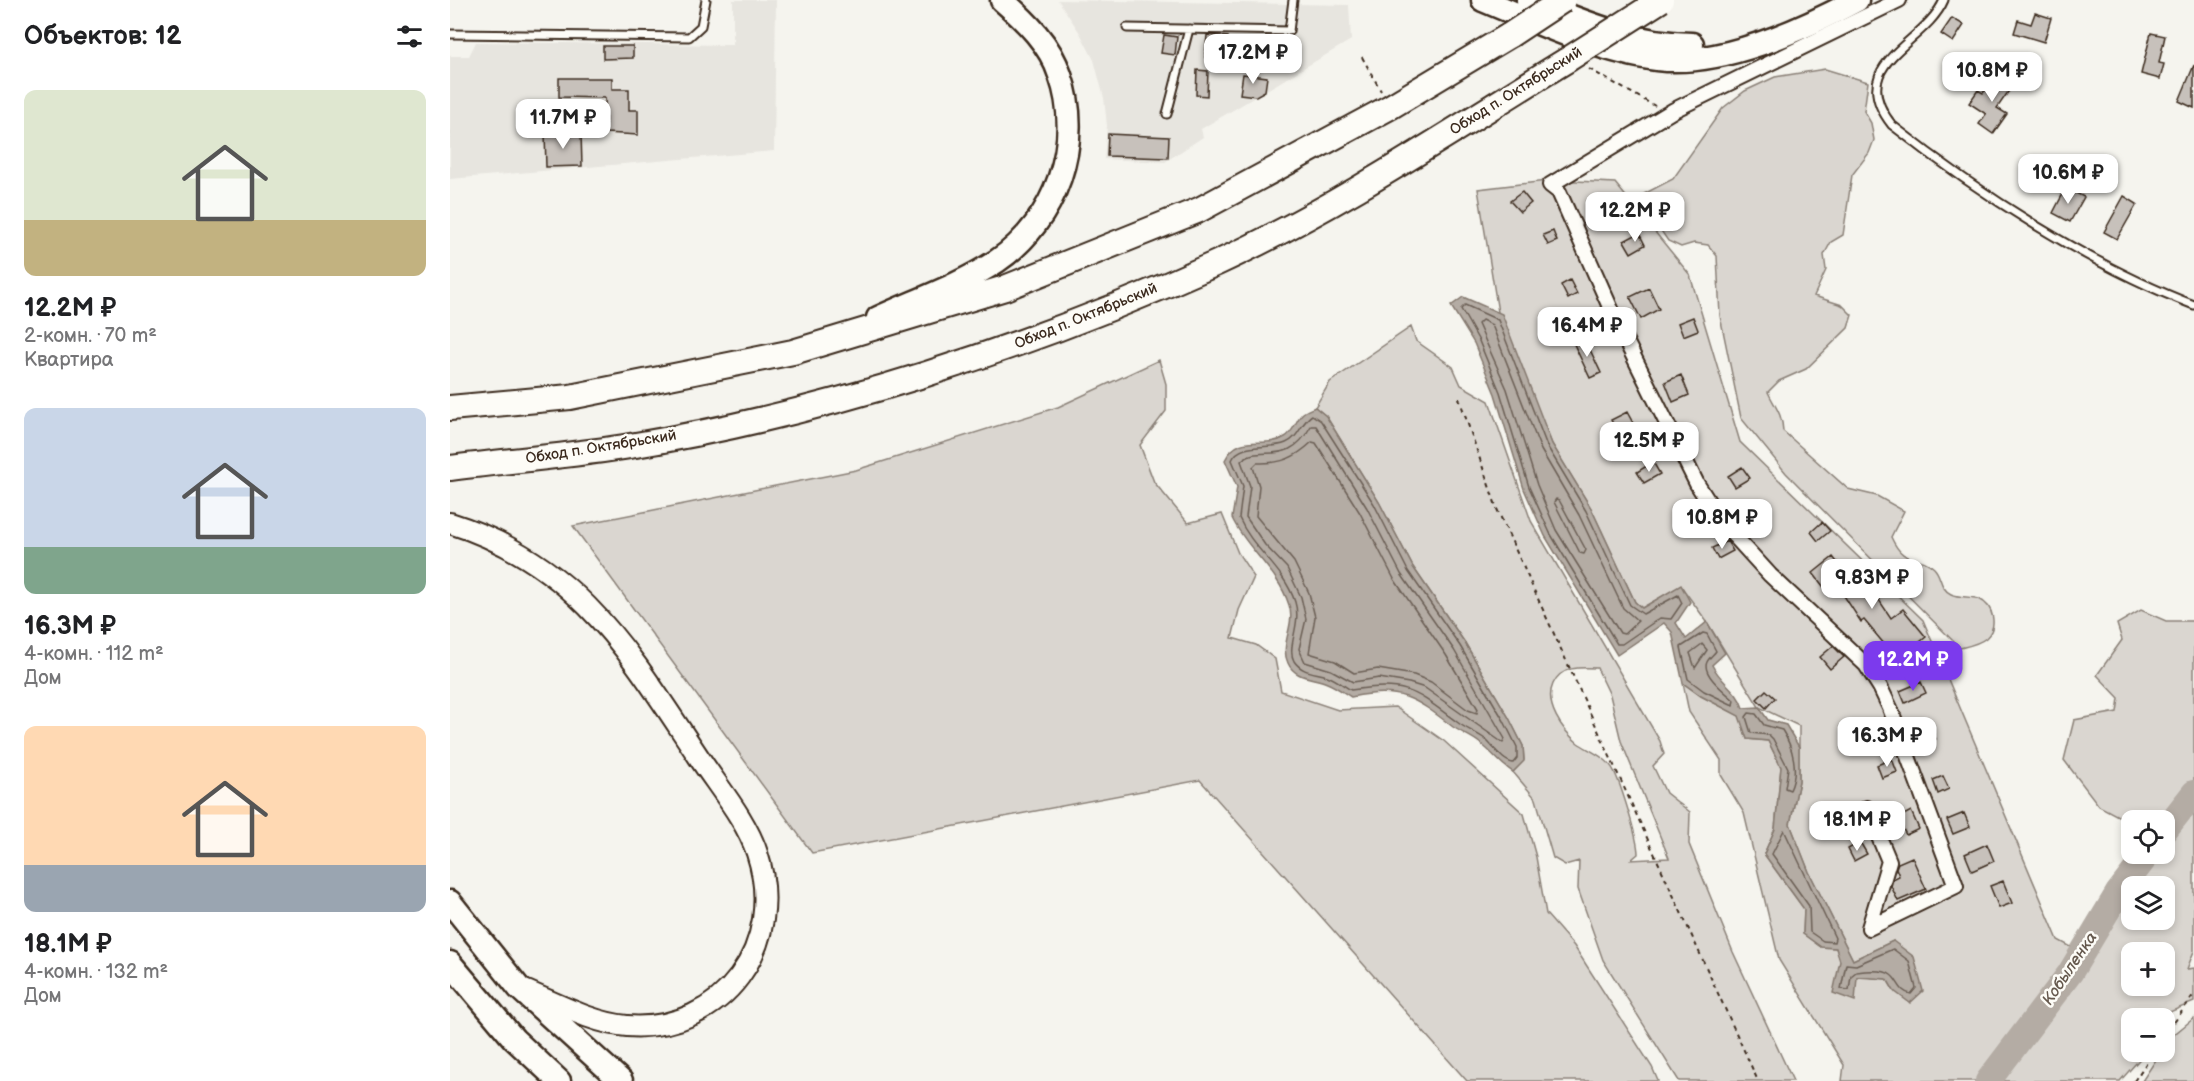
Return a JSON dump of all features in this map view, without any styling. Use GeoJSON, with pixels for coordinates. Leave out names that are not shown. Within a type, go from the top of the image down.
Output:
{"type":"FeatureCollection","features":[{"type":"Feature","properties":{"kind":"highway"},"geometry":{"type":"LineString","coordinates":[[450,408],[570,398],[814,346],[1005,288],[1199,210],[1390,107],[1510,35],[1563,0]]}},
{"type":"Feature","properties":{"kind":"highway","name":"Обход п. Октябрьский"},"geometry":{"type":"LineString","coordinates":[[450,468],[624,446],[813,407],[1012,346],[1218,262],[1315,212],[1419,151],[1661,0]]}},
{"type":"Feature","properties":{"kind":"main road"},"geometry":{"type":"LineString","coordinates":[[814,346],[958,282],[998,260],[1028,234],[1049,205],[1062,171],[1069,138],[1065,96],[1060,74],[1042,41],[1002,0]]}},
{"type":"Feature","properties":{"kind":"main road"},"geometry":{"type":"LineString","coordinates":[[1483,0],[1617,51],[1658,59],[1697,59],[1758,44],[1857,0]]}},
{"type":"Feature","properties":{"kind":"main road"},"geometry":{"type":"LineString","coordinates":[[1528,0],[1621,36],[1664,44],[1686,44],[1751,31],[1823,0]]}},
{"type":"Feature","properties":{"kind":"main road"},"geometry":{"type":"LineString","coordinates":[[450,523],[483,534],[534,560],[577,594],[616,638],[654,690],[740,819],[757,852],[765,887],[764,921],[753,957],[736,982],[715,1002],[686,1018],[656,1026],[625,1026],[595,1019],[519,988]]}},
{"type":"Feature","properties":{"kind":"main road"},"geometry":{"type":"LineString","coordinates":[[450,902],[519,988],[621,1081]]}},
{"type":"Feature","properties":{"kind":"main road"},"geometry":{"type":"LineString","coordinates":[[453,968],[514,1039],[559,1081]]}},
{"type":"Feature","properties":{"kind":"street"},"geometry":{"type":"LineString","coordinates":[[1867,808],[1889,861],[1869,928],[1956,886],[1890,708],[1866,665],[1770,575],[1720,520],[1698,484],[1618,325],[1559,192],[1550,185],[1667,114],[1899,0]]}},
{"type":"Feature","properties":{"kind":"lane"},"geometry":{"type":"LineString","coordinates":[[450,34],[689,37],[701,26],[706,0]]}},
{"type":"Feature","properties":{"kind":"lane"},"geometry":{"type":"LineString","coordinates":[[1126,28],[1289,31],[1293,0]]}},
{"type":"Feature","properties":{"kind":"lane"},"geometry":{"type":"LineString","coordinates":[[1944,0],[1934,16],[1890,60],[1877,83],[1881,111],[1892,125],[1986,191],[2070,244],[2161,292],[2194,305]]}},
{"type":"Feature","properties":{"kind":"lane"},"geometry":{"type":"LineString","coordinates":[[1167,114],[1189,29]]}},
{"type":"Feature","properties":{"kind":"path"},"geometry":{"type":"LineString","coordinates":[[1362,57],[1390,107]]}},
{"type":"Feature","properties":{"kind":"path"},"geometry":{"type":"LineString","coordinates":[[1567,60],[1632,91],[1667,114]]}},
{"type":"Feature","properties":{"kind":"path"},"geometry":{"type":"LineString","coordinates":[[1459,398],[1497,509],[1758,1081]]}},
{"type":"Feature","properties":{"kind":"path"},"geometry":{"type":"LineString","coordinates":[[2175,1021],[2194,994]]}},
{"type":"Feature","properties":{"kind":"path"},"geometry":{"type":"LineString","coordinates":[[2134,1081],[2147,1062]]}},
{"type":"Feature","properties":{"kind":"shaded area"},"geometry":{"type":"Polygon","coordinates":[[[733,0],[776,0],[774,151],[450,179],[450,56],[469,56],[476,42],[733,45],[733,0]]]}},
{"type":"Feature","properties":{"kind":"shaded area"},"geometry":{"type":"Polygon","coordinates":[[[1058,0],[1349,5],[1351,40],[1201,129],[1203,137],[1165,162],[1104,159],[1107,126],[1104,98],[1094,60],[1080,33],[1058,0]]]}},
{"type":"Feature","properties":{"kind":"shaded area"},"geometry":{"type":"Polygon","coordinates":[[[1825,69],[1868,82],[1864,111],[1871,123],[1874,140],[1869,153],[1852,175],[1843,235],[1831,242],[1824,255],[1826,270],[1814,296],[1842,305],[1852,315],[1848,328],[1806,369],[1779,381],[1768,392],[1780,415],[1783,431],[1848,489],[1877,496],[1904,511],[1891,537],[1901,553],[1928,563],[1934,568],[1944,589],[1951,594],[1979,599],[1988,606],[1993,617],[1990,633],[1980,642],[1960,648],[1786,473],[1741,418],[1720,316],[1717,256],[1708,245],[1694,243],[1681,247],[1668,241],[1638,197],[1673,179],[1723,108],[1745,91],[1775,77],[1825,69]]]}},
{"type":"Feature","properties":{"kind":"shaded area"},"geometry":{"type":"Polygon","coordinates":[[[1555,180],[1615,183],[1690,275],[1740,442],[1923,620],[2058,940],[2071,947],[2098,942],[2121,904],[2121,930],[2175,930],[2175,876],[2138,876],[2143,869],[2142,864],[2175,864],[2175,810],[2121,810],[2121,818],[2099,806],[2064,760],[2074,720],[2117,712],[2119,698],[2097,675],[2122,640],[2117,624],[2141,610],[2166,621],[2194,621],[2194,951],[2187,969],[2194,968],[2194,1002],[2175,1010],[2121,1008],[2121,1062],[2137,1062],[2120,1081],[1842,1081],[1844,1065],[1779,960],[1744,813],[1721,775],[1721,760],[1689,712],[1683,683],[1701,696],[1740,716],[1747,739],[1768,741],[1781,767],[1775,829],[1764,854],[1804,909],[1803,934],[1821,947],[1836,948],[1839,958],[1854,974],[1887,979],[1894,991],[1893,941],[1853,960],[1809,872],[1790,824],[1799,781],[1799,726],[1759,707],[1707,622],[1681,586],[1642,608],[1635,602],[1591,508],[1552,444],[1498,312],[1478,189],[1555,180]]]}},
{"type":"Feature","properties":{"kind":"shaded area"},"geometry":{"type":"Polygon","coordinates":[[[1411,327],[1416,341],[1453,367],[1461,385],[1489,401],[1531,521],[1660,741],[1664,754],[1653,766],[1666,793],[1690,812],[1689,844],[1733,952],[1793,1081],[1679,1081],[1603,960],[1578,889],[1579,861],[1565,865],[1553,858],[1536,799],[1513,772],[1524,760],[1523,746],[1509,718],[1465,643],[1413,567],[1379,502],[1326,416],[1315,407],[1330,382],[1411,327]],[[1578,668],[1566,671],[1556,678],[1551,700],[1556,716],[1566,731],[1578,743],[1603,758],[1614,771],[1629,812],[1637,847],[1638,854],[1631,860],[1669,858],[1621,741],[1610,695],[1597,668],[1578,668]]]}},
{"type":"Feature","properties":{"kind":"shaded area"},"geometry":{"type":"Polygon","coordinates":[[[1159,360],[1166,384],[1166,411],[1140,445],[1154,482],[1188,523],[1222,514],[1238,553],[1254,577],[1239,610],[1232,638],[1256,645],[1275,659],[1281,691],[1338,710],[1395,707],[1444,741],[1524,814],[1536,857],[1546,914],[1574,946],[1652,1067],[1658,1081],[1467,1081],[1200,780],[812,853],[573,526],[856,470],[1058,407],[1159,360]]]}},
{"type":"Feature","properties":{"kind":"shaded area"},"geometry":{"type":"Polygon","coordinates":[[[2194,1018],[2194,1081],[2142,1081],[2154,1062],[2175,1062],[2175,1034],[2194,1018]]]}},
{"type":"Feature","properties":{"kind":"water"},"geometry":{"type":"Polygon","coordinates":[[[1463,297],[1502,314],[1552,444],[1591,508],[1635,602],[1642,608],[1681,585],[1690,602],[1676,623],[1686,639],[1707,622],[1725,653],[1712,665],[1737,696],[1743,708],[1759,707],[1768,720],[1786,725],[1799,747],[1799,781],[1790,824],[1809,872],[1853,960],[1893,941],[1914,957],[1923,991],[1910,1003],[1894,991],[1887,979],[1857,977],[1855,1001],[1833,993],[1840,961],[1836,948],[1821,947],[1803,934],[1804,909],[1764,854],[1775,829],[1781,767],[1768,741],[1747,739],[1739,716],[1701,696],[1683,683],[1672,632],[1664,623],[1617,655],[1545,536],[1524,489],[1495,394],[1474,343],[1451,306],[1463,297]]]}},
{"type":"Feature","properties":{"kind":"water"},"geometry":{"type":"Polygon","coordinates":[[[1315,407],[1326,416],[1379,502],[1413,567],[1465,643],[1509,718],[1523,746],[1524,761],[1513,772],[1478,742],[1417,702],[1395,694],[1383,693],[1351,697],[1330,684],[1300,675],[1288,663],[1285,649],[1291,620],[1289,605],[1278,581],[1232,518],[1237,487],[1225,460],[1237,446],[1245,443],[1277,441],[1285,437],[1302,414],[1315,407]]]}},
{"type":"Feature","properties":{"kind":"building"},"geometry":{"type":"Polygon","coordinates":[[[2035,13],[2051,18],[2044,42],[2014,33],[2018,20],[2031,24],[2035,13]]]}},
{"type":"Feature","properties":{"kind":"building"},"geometry":{"type":"Polygon","coordinates":[[[1952,18],[1964,25],[1953,42],[1941,34],[1952,18]]]}},
{"type":"Feature","properties":{"kind":"building"},"geometry":{"type":"Polygon","coordinates":[[[2151,33],[2165,36],[2159,63],[2164,64],[2160,79],[2141,74],[2151,33]]]}},
{"type":"Feature","properties":{"kind":"building"},"geometry":{"type":"Polygon","coordinates":[[[1164,35],[1177,37],[1175,55],[1161,53],[1164,35]]]}},
{"type":"Feature","properties":{"kind":"building"},"geometry":{"type":"Polygon","coordinates":[[[1207,35],[1228,37],[1227,59],[1205,57],[1207,35]]]}},
{"type":"Feature","properties":{"kind":"building"},"geometry":{"type":"Polygon","coordinates":[[[603,46],[633,46],[633,58],[603,59],[603,46]]]}},
{"type":"Feature","properties":{"kind":"building"},"geometry":{"type":"Polygon","coordinates":[[[2194,65],[2194,108],[2179,101],[2194,65]]]}},
{"type":"Feature","properties":{"kind":"building"},"geometry":{"type":"Polygon","coordinates":[[[1197,70],[1208,71],[1207,96],[1196,95],[1197,70]]]}},
{"type":"Feature","properties":{"kind":"building"},"geometry":{"type":"Polygon","coordinates":[[[1243,74],[1267,77],[1265,91],[1256,96],[1240,94],[1243,74]]]}},
{"type":"Feature","properties":{"kind":"building"},"geometry":{"type":"Polygon","coordinates":[[[1997,74],[2013,85],[1997,108],[2007,114],[1993,134],[1979,124],[1986,114],[1969,103],[1978,90],[1983,93],[1997,74]]]}},
{"type":"Feature","properties":{"kind":"building"},"geometry":{"type":"Polygon","coordinates":[[[559,78],[612,78],[612,89],[629,89],[629,110],[638,110],[638,135],[606,133],[605,98],[559,97],[559,78]]]}},
{"type":"Feature","properties":{"kind":"building"},"geometry":{"type":"Polygon","coordinates":[[[545,133],[581,133],[582,166],[546,167],[545,133]]]}},
{"type":"Feature","properties":{"kind":"building"},"geometry":{"type":"Polygon","coordinates":[[[1108,134],[1169,137],[1168,158],[1107,156],[1108,134]]]}},
{"type":"Feature","properties":{"kind":"building"},"geometry":{"type":"Polygon","coordinates":[[[2066,188],[2084,197],[2070,222],[2053,213],[2066,188]]]}},
{"type":"Feature","properties":{"kind":"building"},"geometry":{"type":"Polygon","coordinates":[[[1522,192],[1531,203],[1520,212],[1510,201],[1522,192]]]}},
{"type":"Feature","properties":{"kind":"building"},"geometry":{"type":"Polygon","coordinates":[[[2124,196],[2137,204],[2117,239],[2104,232],[2124,196]]]}},
{"type":"Feature","properties":{"kind":"building"},"geometry":{"type":"Polygon","coordinates":[[[1614,206],[1623,217],[1610,228],[1601,217],[1614,206]]]}},
{"type":"Feature","properties":{"kind":"building"},"geometry":{"type":"Polygon","coordinates":[[[1553,231],[1557,241],[1548,245],[1543,235],[1553,231]]]}},
{"type":"Feature","properties":{"kind":"building"},"geometry":{"type":"Polygon","coordinates":[[[1639,233],[1645,245],[1631,253],[1624,241],[1639,233]]]}},
{"type":"Feature","properties":{"kind":"building"},"geometry":{"type":"Polygon","coordinates":[[[1570,280],[1577,294],[1568,299],[1561,285],[1570,280]]]}},
{"type":"Feature","properties":{"kind":"building"},"geometry":{"type":"Polygon","coordinates":[[[1649,288],[1659,309],[1641,319],[1630,297],[1649,288]]]}},
{"type":"Feature","properties":{"kind":"building"},"geometry":{"type":"Polygon","coordinates":[[[1693,317],[1698,330],[1683,336],[1678,323],[1693,317]]]}},
{"type":"Feature","properties":{"kind":"building"},"geometry":{"type":"Polygon","coordinates":[[[1584,337],[1601,373],[1590,378],[1573,342],[1584,337]]]}},
{"type":"Feature","properties":{"kind":"building"},"geometry":{"type":"Polygon","coordinates":[[[1681,375],[1689,395],[1673,402],[1665,382],[1681,375]]]}},
{"type":"Feature","properties":{"kind":"building"},"geometry":{"type":"Polygon","coordinates":[[[1627,412],[1633,423],[1617,431],[1611,420],[1627,412]]]}},
{"type":"Feature","properties":{"kind":"building"},"geometry":{"type":"Polygon","coordinates":[[[1653,462],[1660,474],[1644,483],[1637,472],[1653,462]]]}},
{"type":"Feature","properties":{"kind":"building"},"geometry":{"type":"Polygon","coordinates":[[[1742,467],[1750,478],[1735,487],[1728,476],[1742,467]]]}},
{"type":"Feature","properties":{"kind":"building"},"geometry":{"type":"Polygon","coordinates":[[[1822,522],[1830,531],[1818,541],[1811,532],[1822,522]]]}},
{"type":"Feature","properties":{"kind":"building"},"geometry":{"type":"Polygon","coordinates":[[[1727,541],[1733,551],[1718,559],[1712,548],[1727,541]]]}},
{"type":"Feature","properties":{"kind":"building"},"geometry":{"type":"Polygon","coordinates":[[[1833,557],[1862,594],[1871,588],[1891,618],[1903,609],[1926,637],[1904,655],[1896,646],[1890,651],[1864,620],[1861,622],[1839,588],[1830,595],[1813,573],[1833,557]]]}},
{"type":"Feature","properties":{"kind":"building"},"geometry":{"type":"Polygon","coordinates":[[[1833,646],[1844,657],[1830,669],[1820,657],[1833,646]]]}},
{"type":"Feature","properties":{"kind":"building"},"geometry":{"type":"Polygon","coordinates":[[[1921,682],[1926,693],[1905,703],[1900,691],[1921,682]]]}},
{"type":"Feature","properties":{"kind":"building"},"geometry":{"type":"Polygon","coordinates":[[[1766,690],[1775,698],[1766,708],[1757,699],[1766,690]]]}},
{"type":"Feature","properties":{"kind":"building"},"geometry":{"type":"Polygon","coordinates":[[[1930,727],[1936,739],[1923,745],[1917,733],[1930,727]]]}},
{"type":"Feature","properties":{"kind":"building"},"geometry":{"type":"Polygon","coordinates":[[[1892,759],[1897,772],[1882,778],[1877,765],[1892,759]]]}},
{"type":"Feature","properties":{"kind":"building"},"geometry":{"type":"Polygon","coordinates":[[[1943,776],[1949,789],[1938,794],[1933,780],[1943,776]]]}},
{"type":"Feature","properties":{"kind":"building"},"geometry":{"type":"Polygon","coordinates":[[[1911,811],[1919,829],[1906,835],[1898,818],[1911,811]]]}},
{"type":"Feature","properties":{"kind":"building"},"geometry":{"type":"Polygon","coordinates":[[[1964,813],[1970,827],[1953,834],[1947,820],[1964,813]]]}},
{"type":"Feature","properties":{"kind":"building"},"geometry":{"type":"Polygon","coordinates":[[[1860,842],[1867,854],[1854,861],[1848,849],[1860,842]]]}},
{"type":"Feature","properties":{"kind":"building"},"geometry":{"type":"Polygon","coordinates":[[[1987,844],[1994,861],[1972,871],[1965,854],[1987,844]]]}},
{"type":"Feature","properties":{"kind":"building"},"geometry":{"type":"Polygon","coordinates":[[[1912,857],[1926,889],[1898,901],[1891,886],[1893,879],[1899,876],[1896,868],[1898,863],[1912,857]]]}},
{"type":"Feature","properties":{"kind":"building"},"geometry":{"type":"Polygon","coordinates":[[[2003,881],[2012,903],[1999,908],[1990,886],[2003,881]]]}},
{"type":"Feature","properties":{"kind":"waterway","name":"Кобыленка"},"geometry":{"type":"LineString","coordinates":[[2175,817],[2194,793]]}},
{"type":"Feature","properties":{"kind":"waterway","name":"Кобыленка"},"geometry":{"type":"LineString","coordinates":[[1988,1081],[2070,973],[2118,893],[2140,864]]}}]}
